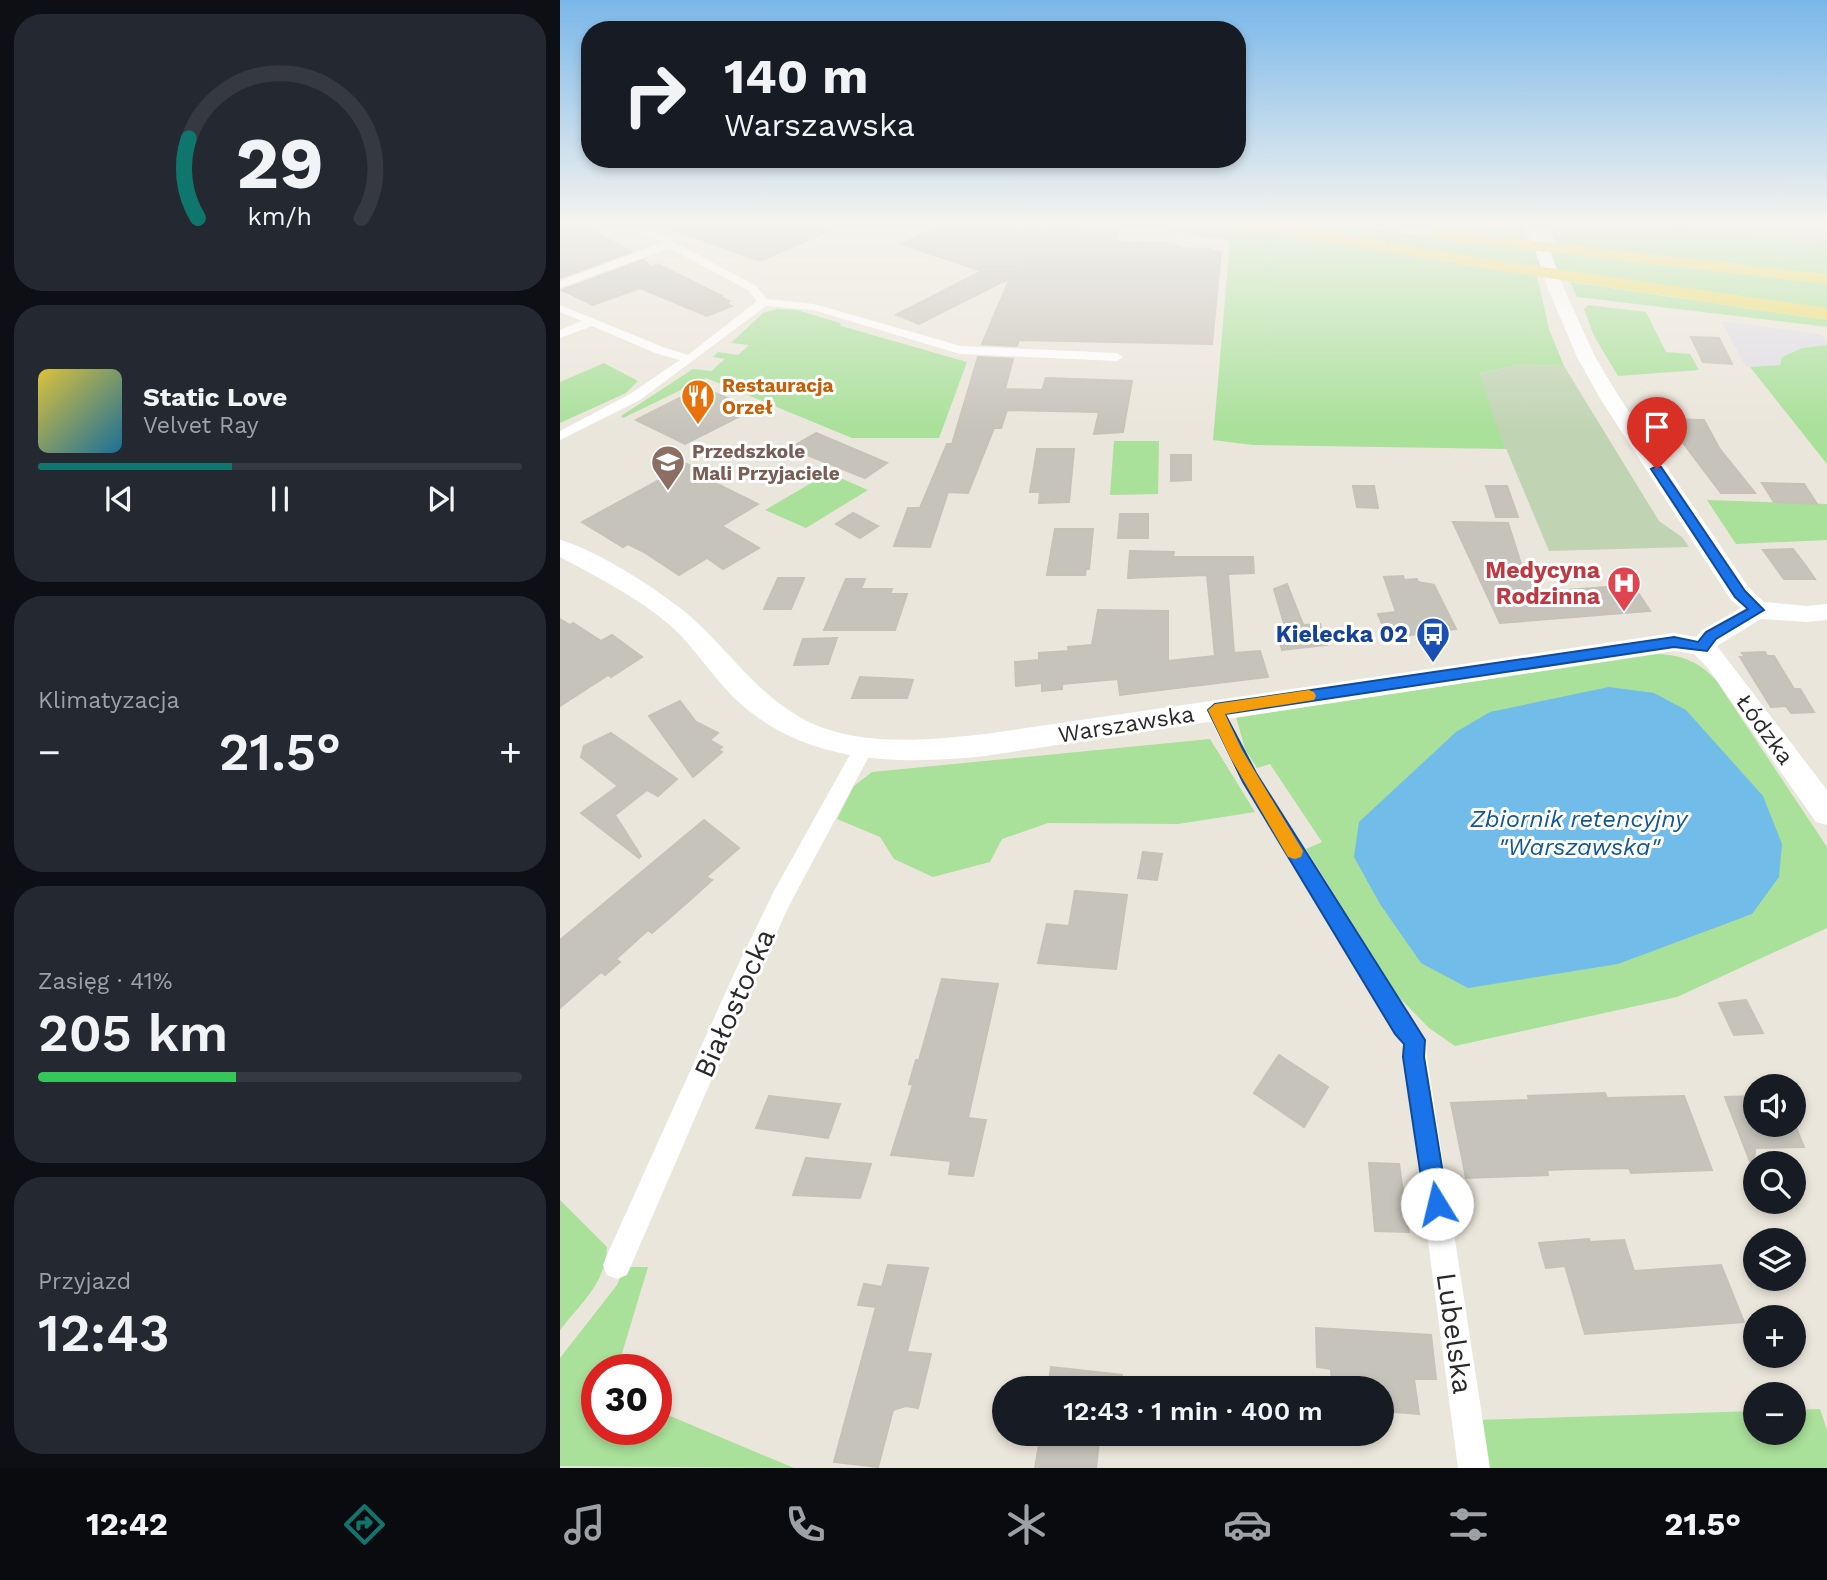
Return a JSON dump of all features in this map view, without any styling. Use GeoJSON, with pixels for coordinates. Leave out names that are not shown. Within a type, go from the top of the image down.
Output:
{"type":"FeatureCollection","features":[{"type":"Feature","properties":{"kind":"main road"},"geometry":{"type":"LineString","coordinates":[[1674,292],[1827,314]]}},
{"type":"Feature","properties":{"kind":"street"},"geometry":{"type":"LineString","coordinates":[[755,292],[764,302]]}},
{"type":"Feature","properties":{"kind":"street"},"geometry":{"type":"LineString","coordinates":[[1557,292],[1586,358],[1611,400],[1740,594],[1757,610]]}},
{"type":"Feature","properties":{"kind":"street"},"geometry":{"type":"LineString","coordinates":[[560,436],[635,397],[764,302],[814,307],[960,350],[1117,357]]}},
{"type":"Feature","properties":{"kind":"street"},"geometry":{"type":"LineString","coordinates":[[560,308],[690,359]]}},
{"type":"Feature","properties":{"kind":"street"},"geometry":{"type":"LineString","coordinates":[[560,334],[591,322]]}},
{"type":"Feature","properties":{"kind":"street","name":"Warszawska"},"geometry":{"type":"LineString","coordinates":[[560,547],[612,576],[678,619],[702,641],[750,696],[777,718],[810,734],[864,747],[955,749],[1674,642],[1702,647]]}},
{"type":"Feature","properties":{"kind":"street"},"geometry":{"type":"LineString","coordinates":[[1702,647],[1711,636],[1757,610],[1807,614],[1827,612]]}},
{"type":"Feature","properties":{"kind":"street","name":"Łódzka"},"geometry":{"type":"LineString","coordinates":[[1702,647],[1716,661],[1827,813]]}},
{"type":"Feature","properties":{"kind":"street","name":"Lubelska"},"geometry":{"type":"LineString","coordinates":[[1215,710],[1249,777],[1403,1027],[1414,1040],[1414,1057],[1474,1468]]}},
{"type":"Feature","properties":{"kind":"street","name":"Białostocka"},"geometry":{"type":"LineString","coordinates":[[617,1265],[746,972],[782,898],[864,747]]}},
{"type":"Feature","properties":{"kind":"shaded area"},"geometry":{"type":"Polygon","coordinates":[[[1721,321],[1819,334],[1825,337],[1827,345],[1802,348],[1780,365],[1746,367],[1721,321]]]}},
{"type":"Feature","properties":{"kind":"green space"},"geometry":{"type":"Polygon","coordinates":[[[1226,292],[1541,292],[1549,329],[1564,366],[1520,365],[1480,373],[1506,449],[1253,445],[1213,440],[1226,292]]]}},
{"type":"Feature","properties":{"kind":"green space"},"geometry":{"type":"Polygon","coordinates":[[[1574,292],[1634,292],[1827,320],[1827,327],[1577,297],[1574,292]]]}},
{"type":"Feature","properties":{"kind":"green space"},"geometry":{"type":"Polygon","coordinates":[[[1694,292],[1827,292],[1827,311],[1694,292]]]}},
{"type":"Feature","properties":{"kind":"green space"},"geometry":{"type":"Polygon","coordinates":[[[1588,305],[1646,312],[1666,352],[1690,354],[1699,370],[1618,376],[1594,336],[1584,309],[1588,305]]]}},
{"type":"Feature","properties":{"kind":"green space"},"geometry":{"type":"Polygon","coordinates":[[[777,309],[797,310],[840,323],[841,326],[967,362],[939,438],[852,438],[706,378],[623,418],[621,416],[693,369],[711,371],[725,359],[713,357],[718,352],[738,355],[749,345],[731,343],[763,313],[777,309]]]}},
{"type":"Feature","properties":{"kind":"green space"},"geometry":{"type":"Polygon","coordinates":[[[1827,345],[1827,464],[1750,367],[1780,365],[1782,357],[1802,348],[1827,345]]]}},
{"type":"Feature","properties":{"kind":"green space"},"geometry":{"type":"Polygon","coordinates":[[[604,363],[638,381],[626,393],[560,423],[560,382],[604,363]]]}},
{"type":"Feature","properties":{"kind":"green space"},"geometry":{"type":"Polygon","coordinates":[[[1520,365],[1564,366],[1659,521],[1682,537],[1689,547],[1549,551],[1497,427],[1480,373],[1520,365]]]}},
{"type":"Feature","properties":{"kind":"green space"},"geometry":{"type":"Polygon","coordinates":[[[1114,441],[1159,441],[1158,494],[1110,495],[1114,441]]]}},
{"type":"Feature","properties":{"kind":"green space"},"geometry":{"type":"Polygon","coordinates":[[[836,476],[868,490],[806,528],[765,510],[820,478],[828,482],[836,476]]]}},
{"type":"Feature","properties":{"kind":"green space"},"geometry":{"type":"Polygon","coordinates":[[[1707,500],[1827,504],[1827,540],[1736,544],[1707,500]]]}},
{"type":"Feature","properties":{"kind":"green space"},"geometry":{"type":"Polygon","coordinates":[[[1658,654],[1690,661],[1716,680],[1827,847],[1827,928],[1677,997],[1455,1046],[1429,1028],[1396,994],[1306,849],[1322,842],[1270,764],[1257,768],[1245,749],[1236,717],[1658,654]]]}},
{"type":"Feature","properties":{"kind":"green space"},"geometry":{"type":"Polygon","coordinates":[[[1210,739],[1255,812],[1178,824],[1048,823],[1002,839],[990,862],[933,877],[894,859],[880,837],[837,819],[854,786],[872,772],[1210,739]]]}},
{"type":"Feature","properties":{"kind":"green space"},"geometry":{"type":"Polygon","coordinates":[[[560,1200],[607,1247],[606,1260],[597,1282],[560,1330],[560,1200]]]}},
{"type":"Feature","properties":{"kind":"green space"},"geometry":{"type":"Polygon","coordinates":[[[625,1267],[648,1267],[622,1354],[581,1354],[581,1445],[672,1445],[672,1417],[794,1468],[560,1466],[560,1358],[617,1285],[625,1267]]]}},
{"type":"Feature","properties":{"kind":"green space"},"geometry":{"type":"Polygon","coordinates":[[[1820,1409],[1827,1430],[1827,1468],[1486,1468],[1477,1420],[1743,1411],[1743,1445],[1806,1445],[1806,1410],[1820,1409]]]}},
{"type":"Feature","properties":{"kind":"water","name":"Zbiornik retencyjny \"Warszawska\""},"geometry":{"type":"Polygon","coordinates":[[[1609,687],[1654,693],[1686,710],[1763,796],[1782,844],[1779,877],[1752,914],[1618,964],[1468,988],[1421,963],[1380,904],[1354,857],[1359,822],[1456,732],[1490,712],[1609,687]]]}},
{"type":"Feature","properties":{"kind":"building"},"geometry":{"type":"Polygon","coordinates":[[[565,292],[630,292],[593,305],[565,292]]]}},
{"type":"Feature","properties":{"kind":"building"},"geometry":{"type":"Polygon","coordinates":[[[648,292],[713,292],[729,301],[725,303],[732,306],[707,316],[648,292]]]}},
{"type":"Feature","properties":{"kind":"building"},"geometry":{"type":"Polygon","coordinates":[[[942,292],[983,292],[919,324],[896,315],[942,292]]]}},
{"type":"Feature","properties":{"kind":"building"},"geometry":{"type":"Polygon","coordinates":[[[1004,292],[1217,292],[1212,344],[1019,340],[1017,346],[982,344],[1004,292]]]}},
{"type":"Feature","properties":{"kind":"building"},"geometry":{"type":"Polygon","coordinates":[[[1691,337],[1719,338],[1732,364],[1703,362],[1691,337]]]}},
{"type":"Feature","properties":{"kind":"building"},"geometry":{"type":"Polygon","coordinates":[[[978,357],[1013,359],[1005,389],[1042,390],[1046,378],[1132,381],[1123,432],[1094,434],[1099,412],[1007,410],[1001,428],[994,428],[968,493],[948,492],[930,547],[894,546],[908,508],[920,508],[947,444],[952,444],[978,357]]]}},
{"type":"Feature","properties":{"kind":"building"},"geometry":{"type":"Polygon","coordinates":[[[701,387],[754,409],[685,444],[636,420],[701,387]]]}},
{"type":"Feature","properties":{"kind":"building"},"geometry":{"type":"Polygon","coordinates":[[[1665,419],[1704,420],[1719,448],[1755,493],[1721,493],[1665,419]]]}},
{"type":"Feature","properties":{"kind":"building"},"geometry":{"type":"Polygon","coordinates":[[[816,433],[887,463],[865,478],[790,448],[816,433]]]}},
{"type":"Feature","properties":{"kind":"building"},"geometry":{"type":"Polygon","coordinates":[[[1037,449],[1074,449],[1069,502],[1039,503],[1040,492],[1030,492],[1037,449]]]}},
{"type":"Feature","properties":{"kind":"building"},"geometry":{"type":"Polygon","coordinates":[[[1171,455],[1191,455],[1191,480],[1171,481],[1171,455]]]}},
{"type":"Feature","properties":{"kind":"building"},"geometry":{"type":"Polygon","coordinates":[[[679,460],[708,475],[703,477],[758,504],[722,526],[759,548],[723,569],[707,558],[679,575],[644,552],[628,544],[623,547],[582,522],[665,477],[656,472],[679,460]]]}},
{"type":"Feature","properties":{"kind":"building"},"geometry":{"type":"Polygon","coordinates":[[[1762,483],[1804,484],[1817,504],[1774,502],[1762,483]]]}},
{"type":"Feature","properties":{"kind":"building"},"geometry":{"type":"Polygon","coordinates":[[[1353,486],[1374,486],[1378,508],[1357,507],[1353,486]]]}},
{"type":"Feature","properties":{"kind":"building"},"geometry":{"type":"Polygon","coordinates":[[[1486,486],[1507,486],[1518,517],[1496,517],[1486,486]]]}},
{"type":"Feature","properties":{"kind":"building"},"geometry":{"type":"Polygon","coordinates":[[[853,513],[878,526],[860,538],[836,524],[853,513]]]}},
{"type":"Feature","properties":{"kind":"building"},"geometry":{"type":"Polygon","coordinates":[[[1120,514],[1148,514],[1148,538],[1118,538],[1120,514]]]}},
{"type":"Feature","properties":{"kind":"building"},"geometry":{"type":"Polygon","coordinates":[[[1453,522],[1508,523],[1523,570],[1531,570],[1540,592],[1633,585],[1650,611],[1500,623],[1453,522]]]}},
{"type":"Feature","properties":{"kind":"building"},"geometry":{"type":"Polygon","coordinates":[[[1055,529],[1093,529],[1089,569],[1086,569],[1085,575],[1047,575],[1055,529]]]}},
{"type":"Feature","properties":{"kind":"building"},"geometry":{"type":"Polygon","coordinates":[[[1793,549],[1815,579],[1784,579],[1763,550],[1793,549]]]}},
{"type":"Feature","properties":{"kind":"building"},"geometry":{"type":"Polygon","coordinates":[[[1130,551],[1174,552],[1173,557],[1253,557],[1254,573],[1228,574],[1234,653],[1260,651],[1268,677],[1120,695],[1118,679],[1062,684],[1062,689],[1042,691],[1042,683],[1016,686],[1015,662],[1039,660],[1039,653],[1069,651],[1068,647],[1092,645],[1098,610],[1168,611],[1168,661],[1215,656],[1207,575],[1128,578],[1130,551]]]}},
{"type":"Feature","properties":{"kind":"building"},"geometry":{"type":"Polygon","coordinates":[[[1403,576],[1404,580],[1417,579],[1418,582],[1434,585],[1456,629],[1388,638],[1378,614],[1396,612],[1384,577],[1403,576]]]}},
{"type":"Feature","properties":{"kind":"building"},"geometry":{"type":"Polygon","coordinates":[[[778,578],[804,578],[791,609],[764,609],[778,578]]]}},
{"type":"Feature","properties":{"kind":"building"},"geometry":{"type":"Polygon","coordinates":[[[846,579],[865,579],[861,589],[892,589],[890,594],[907,594],[895,630],[824,630],[846,579]]]}},
{"type":"Feature","properties":{"kind":"building"},"geometry":{"type":"Polygon","coordinates":[[[1287,584],[1302,622],[1304,625],[1320,624],[1327,645],[1282,650],[1276,628],[1285,627],[1274,589],[1287,584]]]}},
{"type":"Feature","properties":{"kind":"building"},"geometry":{"type":"Polygon","coordinates":[[[560,619],[570,625],[573,623],[601,641],[612,635],[642,657],[560,706],[560,619]]]}},
{"type":"Feature","properties":{"kind":"building"},"geometry":{"type":"Polygon","coordinates":[[[837,638],[828,664],[794,665],[803,639],[837,638]]]}},
{"type":"Feature","properties":{"kind":"building"},"geometry":{"type":"Polygon","coordinates":[[[1765,652],[1767,656],[1774,656],[1794,689],[1800,689],[1814,712],[1791,713],[1786,706],[1771,707],[1740,657],[1745,657],[1742,653],[1765,652]]]}},
{"type":"Feature","properties":{"kind":"building"},"geometry":{"type":"Polygon","coordinates":[[[860,677],[913,680],[907,698],[852,698],[860,677]]]}},
{"type":"Feature","properties":{"kind":"building"},"geometry":{"type":"Polygon","coordinates":[[[680,701],[696,722],[718,733],[710,740],[722,747],[718,750],[722,752],[693,777],[649,716],[680,701]]]}},
{"type":"Feature","properties":{"kind":"building"},"geometry":{"type":"Polygon","coordinates":[[[611,733],[677,779],[658,796],[647,790],[615,815],[641,856],[639,858],[581,813],[618,786],[581,757],[584,746],[611,733]]]}},
{"type":"Feature","properties":{"kind":"building"},"geometry":{"type":"Polygon","coordinates":[[[704,820],[739,848],[706,877],[712,880],[689,901],[652,933],[648,930],[616,959],[620,962],[605,975],[601,972],[560,1008],[560,940],[704,820]]]}},
{"type":"Feature","properties":{"kind":"building"},"geometry":{"type":"Polygon","coordinates":[[[1143,852],[1162,854],[1157,880],[1138,878],[1143,852]]]}},
{"type":"Feature","properties":{"kind":"building"},"geometry":{"type":"Polygon","coordinates":[[[1075,891],[1127,895],[1116,969],[1038,963],[1047,924],[1069,926],[1075,891]]]}},
{"type":"Feature","properties":{"kind":"building"},"geometry":{"type":"Polygon","coordinates":[[[942,979],[998,984],[968,1118],[986,1120],[973,1176],[949,1174],[951,1161],[891,1155],[913,1085],[909,1084],[916,1060],[919,1060],[942,979]]]}},
{"type":"Feature","properties":{"kind":"building"},"geometry":{"type":"Polygon","coordinates":[[[1746,1000],[1763,1033],[1734,1035],[1719,1003],[1746,1000]]]}},
{"type":"Feature","properties":{"kind":"building"},"geometry":{"type":"Polygon","coordinates":[[[1279,1055],[1328,1087],[1304,1127],[1254,1093],[1279,1055]]]}},
{"type":"Feature","properties":{"kind":"building"},"geometry":{"type":"Polygon","coordinates":[[[1605,1093],[1607,1098],[1684,1096],[1712,1170],[1631,1173],[1629,1168],[1574,1169],[1547,1170],[1548,1175],[1466,1178],[1451,1103],[1605,1093]]]}},
{"type":"Feature","properties":{"kind":"building"},"geometry":{"type":"Polygon","coordinates":[[[769,1096],[840,1104],[828,1138],[756,1128],[769,1096]]]}},
{"type":"Feature","properties":{"kind":"building"},"geometry":{"type":"Polygon","coordinates":[[[1743,1096],[1743,1137],[1800,1137],[1804,1147],[1755,1148],[1755,1151],[1746,1151],[1725,1097],[1743,1096]]]}},
{"type":"Feature","properties":{"kind":"building"},"geometry":{"type":"Polygon","coordinates":[[[806,1158],[871,1164],[860,1198],[793,1195],[806,1158]]]}},
{"type":"Feature","properties":{"kind":"building"},"geometry":{"type":"Polygon","coordinates":[[[1369,1163],[1399,1164],[1409,1232],[1375,1231],[1369,1163]]]}},
{"type":"Feature","properties":{"kind":"building"},"geometry":{"type":"Polygon","coordinates":[[[1589,1239],[1590,1242],[1624,1240],[1634,1271],[1721,1265],[1743,1322],[1585,1334],[1565,1266],[1546,1268],[1539,1243],[1589,1239]]]}},
{"type":"Feature","properties":{"kind":"building"},"geometry":{"type":"Polygon","coordinates":[[[888,1265],[928,1268],[907,1352],[931,1354],[918,1408],[906,1406],[893,1410],[878,1467],[834,1462],[876,1307],[858,1305],[864,1284],[882,1287],[888,1265]]]}},
{"type":"Feature","properties":{"kind":"building"},"geometry":{"type":"Polygon","coordinates":[[[1316,1328],[1431,1335],[1436,1379],[1414,1379],[1419,1414],[1394,1412],[1394,1376],[1331,1376],[1331,1369],[1317,1367],[1316,1328]]]}},
{"type":"Feature","properties":{"kind":"building"},"geometry":{"type":"Polygon","coordinates":[[[1051,1367],[1122,1375],[1122,1376],[1050,1376],[1051,1367]]]}},
{"type":"Feature","properties":{"kind":"building"},"geometry":{"type":"Polygon","coordinates":[[[1039,1446],[1099,1446],[1096,1468],[1035,1468],[1039,1446]]]}},
{"type":"Feature","properties":{"kind":"slow traffic"},"geometry":{"type":"LineString","coordinates":[[1295,851],[1249,777],[1215,710],[1309,696]]}},
{"type":"Feature","properties":{"kind":"place","name":"Restauracja Orzeł"},"geometry":{"type":"Point","coordinates":[698,426]}},
{"type":"Feature","properties":{"kind":"place","name":"Przedszkole Mali Przyjaciele"},"geometry":{"type":"Point","coordinates":[668,492]}},
{"type":"Feature","properties":{"kind":"place","name":"Medycyna Rodzinna"},"geometry":{"type":"Point","coordinates":[1624,613]}},
{"type":"Feature","properties":{"kind":"place","name":"Kielecka 02"},"geometry":{"type":"Point","coordinates":[1433,664]}},
{"type":"Feature","properties":{"kind":"route"},"geometry":{"type":"LineString","coordinates":[[1437,1204],[1414,1057],[1414,1040],[1403,1027],[1249,777],[1215,710],[1674,642],[1702,647],[1711,636],[1757,610],[1740,594],[1657,469]]}}]}
